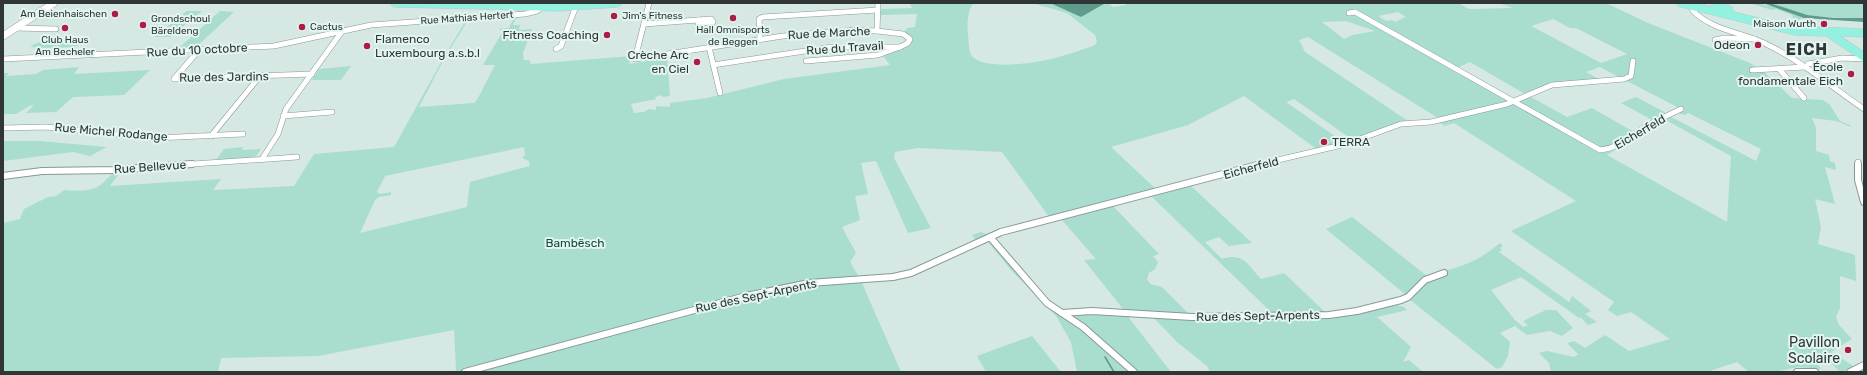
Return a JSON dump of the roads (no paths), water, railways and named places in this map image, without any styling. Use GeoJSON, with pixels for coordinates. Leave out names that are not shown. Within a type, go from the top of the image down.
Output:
{"type":"FeatureCollection","features":[{"type":"Feature","properties":{"kind":"main road"},"geometry":{"type":"LineString","coordinates":[[5,34],[54,3]]}},
{"type":"Feature","properties":{"kind":"main road"},"geometry":{"type":"LineString","coordinates":[[395,3],[543,7],[617,3]]}},
{"type":"Feature","properties":{"kind":"main road"},"geometry":{"type":"LineString","coordinates":[[1681,3],[1723,10],[1783,28],[1808,33],[1864,33]]}},
{"type":"Feature","properties":{"kind":"main road"},"geometry":{"type":"LineString","coordinates":[[1714,3],[1723,10]]}},
{"type":"Feature","properties":{"kind":"main road"},"geometry":{"type":"LineString","coordinates":[[1773,25],[1826,32],[1864,58]]}},
{"type":"Feature","properties":{"kind":"street"},"geometry":{"type":"LineString","coordinates":[[649,3],[644,24],[698,20]]}},
{"type":"Feature","properties":{"kind":"street","name":"Rue du Travail"},"geometry":{"type":"LineString","coordinates":[[713,65],[832,47],[900,46],[910,41],[909,37],[903,34],[877,31],[878,3]]}},
{"type":"Feature","properties":{"kind":"street"},"geometry":{"type":"LineString","coordinates":[[556,49],[561,46],[576,6]]}},
{"type":"Feature","properties":{"kind":"street"},"geometry":{"type":"LineString","coordinates":[[1692,6],[1693,11],[1701,19],[1756,39],[1806,65],[1864,109]]}},
{"type":"Feature","properties":{"kind":"street","name":"Rue Mathias Hertert"},"geometry":{"type":"LineString","coordinates":[[390,24],[525,14],[537,11],[543,7]]}},
{"type":"Feature","properties":{"kind":"street"},"geometry":{"type":"LineString","coordinates":[[760,39],[759,19],[763,17],[878,10]]}},
{"type":"Feature","properties":{"kind":"street","name":"Eicherfeld"},"geometry":{"type":"LineString","coordinates":[[1349,13],[1355,12],[1596,148],[1604,150],[1618,146],[1646,127],[1681,109]]}},
{"type":"Feature","properties":{"kind":"street","name":"Rue du 10 octobre"},"geometry":{"type":"LineString","coordinates":[[3,59],[282,45],[343,30],[390,24]]}},
{"type":"Feature","properties":{"kind":"street","name":"Rue de Marche"},"geometry":{"type":"LineString","coordinates":[[644,24],[635,59],[638,60],[760,39],[834,31],[877,31]]}},
{"type":"Feature","properties":{"kind":"street"},"geometry":{"type":"LineString","coordinates":[[15,28],[56,29]]}},
{"type":"Feature","properties":{"kind":"street"},"geometry":{"type":"LineString","coordinates":[[262,159],[278,134],[286,109],[341,35],[343,30]]}},
{"type":"Feature","properties":{"kind":"street"},"geometry":{"type":"LineString","coordinates":[[1715,40],[1724,38],[1756,39]]}},
{"type":"Feature","properties":{"kind":"street"},"geometry":{"type":"LineString","coordinates":[[806,61],[878,55],[900,46]]}},
{"type":"Feature","properties":{"kind":"street"},"geometry":{"type":"LineString","coordinates":[[709,47],[720,93]]}},
{"type":"Feature","properties":{"kind":"street","name":"Rue des Jardins"},"geometry":{"type":"LineString","coordinates":[[199,50],[174,79],[312,74]]}},
{"type":"Feature","properties":{"kind":"street"},"geometry":{"type":"LineString","coordinates":[[1752,70],[1779,69],[1842,58],[1864,58]]}},
{"type":"Feature","properties":{"kind":"street","name":"Eicherfeld"},"geometry":{"type":"LineString","coordinates":[[990,237],[1089,208],[1221,176],[1278,160],[1321,151],[1352,142],[1401,124],[1432,122],[1514,102],[1540,89],[1552,85],[1626,78],[1631,76],[1633,61]]}},
{"type":"Feature","properties":{"kind":"street"},"geometry":{"type":"LineString","coordinates":[[1779,69],[1786,79],[1804,98]]}},
{"type":"Feature","properties":{"kind":"street"},"geometry":{"type":"LineString","coordinates":[[211,136],[260,76]]}},
{"type":"Feature","properties":{"kind":"street"},"geometry":{"type":"LineString","coordinates":[[283,116],[332,112]]}},
{"type":"Feature","properties":{"kind":"street","name":"Rue Michel Rodange"},"geometry":{"type":"LineString","coordinates":[[3,128],[46,127],[156,138],[244,134]]}},
{"type":"Feature","properties":{"kind":"street","name":"Rue Bellevue"},"geometry":{"type":"LineString","coordinates":[[3,176],[42,171],[114,170],[297,157]]}},
{"type":"Feature","properties":{"kind":"street"},"geometry":{"type":"LineString","coordinates":[[1858,162],[1858,180],[1864,202]]}},
{"type":"Feature","properties":{"kind":"street"},"geometry":{"type":"LineString","coordinates":[[990,237],[1038,294],[1056,310],[1088,332],[1134,372]]}},
{"type":"Feature","properties":{"kind":"street","name":"Rue des Sept-Arpents"},"geometry":{"type":"LineString","coordinates":[[465,372],[746,296],[810,283],[894,277],[911,273],[990,237]]}},
{"type":"Feature","properties":{"kind":"street","name":"Rue des Sept-Arpents"},"geometry":{"type":"LineString","coordinates":[[1062,313],[1092,310],[1198,317],[1342,314],[1408,297],[1425,280],[1444,273]]}},
{"type":"Feature","properties":{"kind":"street"},"geometry":{"type":"LineString","coordinates":[[1850,372],[1864,365]]}},
{"type":"Feature","properties":{"kind":"street"},"geometry":{"type":"LineString","coordinates":[[1797,372],[1815,372]]}},
{"type":"Feature","properties":{"kind":"waterway"},"geometry":{"type":"LineString","coordinates":[[1105,357],[1114,372]]}},
{"type":"Feature","properties":{"kind":"place","name":"Am Beienhaischen"},"geometry":{"type":"Point","coordinates":[115,14]}},
{"type":"Feature","properties":{"kind":"place","name":"Jim's Fitness"},"geometry":{"type":"Point","coordinates":[614,16]}},
{"type":"Feature","properties":{"kind":"place","name":"Hall Omnisports de Beggen"},"geometry":{"type":"Point","coordinates":[733,18]}},
{"type":"Feature","properties":{"kind":"place","name":"Maison Wurth"},"geometry":{"type":"Point","coordinates":[1824,24]}},
{"type":"Feature","properties":{"kind":"place","name":"Grondschoul Bäreldeng"},"geometry":{"type":"Point","coordinates":[143,25]}},
{"type":"Feature","properties":{"kind":"place","name":"Cactus"},"geometry":{"type":"Point","coordinates":[302,27]}},
{"type":"Feature","properties":{"kind":"place","name":"Club Haus Am Becheler"},"geometry":{"type":"Point","coordinates":[65,28]}},
{"type":"Feature","properties":{"kind":"place","name":"Fitness Coaching"},"geometry":{"type":"Point","coordinates":[607,35]}},
{"type":"Feature","properties":{"kind":"place","name":"Odeon"},"geometry":{"type":"Point","coordinates":[1758,45]}},
{"type":"Feature","properties":{"kind":"place","name":"Flamenco Luxembourg a.s.b.l"},"geometry":{"type":"Point","coordinates":[367,46]}},
{"type":"Feature","properties":{"kind":"place","name":"Crèche Arc en Ciel"},"geometry":{"type":"Point","coordinates":[697,62]}},
{"type":"Feature","properties":{"kind":"place","name":"École fondamentale Eich"},"geometry":{"type":"Point","coordinates":[1851,74]}},
{"type":"Feature","properties":{"kind":"place","name":"TERRA"},"geometry":{"type":"Point","coordinates":[1324,142]}},
{"type":"Feature","properties":{"kind":"place","name":"Pavillon Scolaire"},"geometry":{"type":"Point","coordinates":[1848,350]}},
{"type":"Feature","properties":{"kind":"district","name":"EICH"},"geometry":{"type":"Point","coordinates":[1807,49]}},
{"type":"Feature","properties":{"kind":"park label","name":"Bambësch"},"geometry":{"type":"Point","coordinates":[575,243]}}]}
